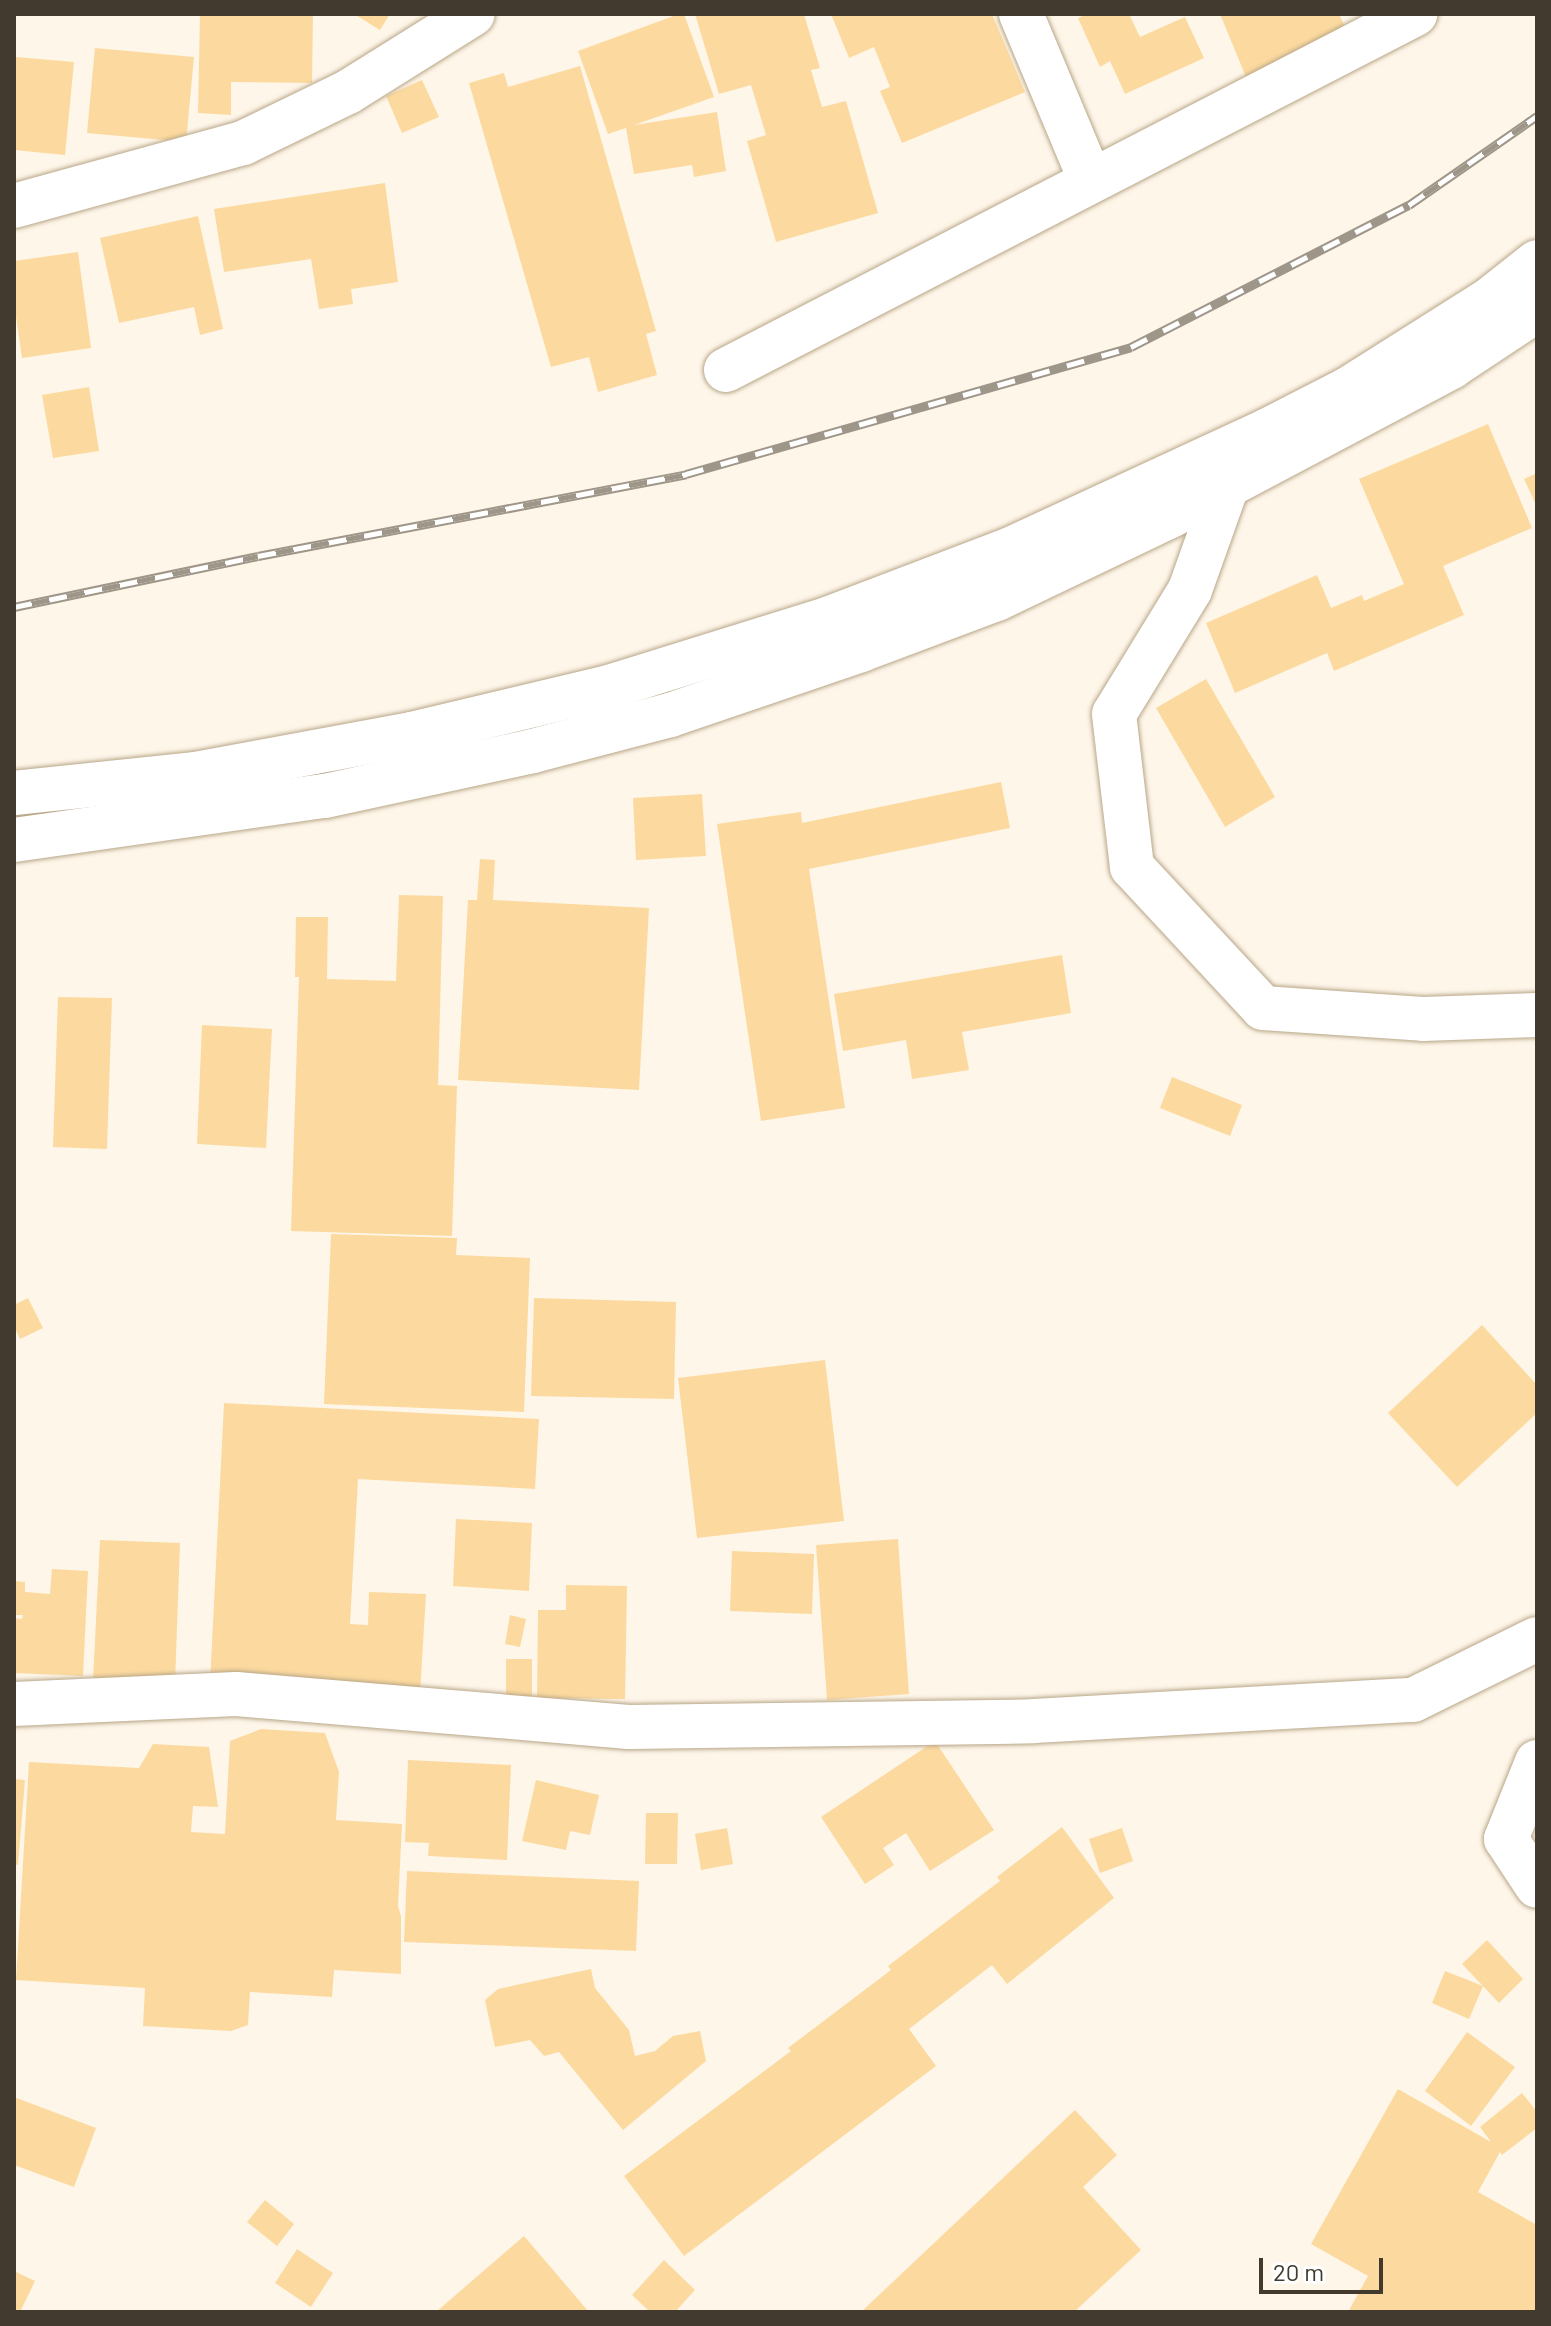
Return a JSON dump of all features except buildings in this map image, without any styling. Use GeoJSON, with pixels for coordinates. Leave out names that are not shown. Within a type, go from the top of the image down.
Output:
{"type":"FeatureCollection","features":[{"type":"Feature","properties":{"kind":"main road"},"geometry":{"type":"LineString","coordinates":[[14,206],[243,143],[348,92],[473,14]]}},
{"type":"Feature","properties":{"kind":"main road"},"geometry":{"type":"LineString","coordinates":[[1021,14],[1091,181]]}},
{"type":"Feature","properties":{"kind":"main road"},"geometry":{"type":"LineString","coordinates":[[726,370],[1415,14]]}},
{"type":"Feature","properties":{"kind":"main road"},"geometry":{"type":"LineString","coordinates":[[14,793],[196,774],[412,734],[609,687],[830,618],[1013,548],[1266,431],[1348,389],[1489,300],[1537,262]]}},
{"type":"Feature","properties":{"kind":"main road"},"geometry":{"type":"LineString","coordinates":[[14,840],[325,796],[533,751],[670,715],[861,650],[997,599],[1227,486],[1451,367],[1537,310]]}},
{"type":"Feature","properties":{"kind":"main road"},"geometry":{"type":"LineString","coordinates":[[1227,486],[1190,590],[1114,714],[1132,867],[1263,1008],[1423,1019],[1537,1015]]}},
{"type":"Feature","properties":{"kind":"main road"},"geometry":{"type":"LineString","coordinates":[[14,1704],[236,1694],[629,1727],[1034,1721],[1413,1700],[1537,1639]]}},
{"type":"Feature","properties":{"kind":"main road"},"geometry":{"type":"LineString","coordinates":[[1537,1762],[1506,1839],[1537,1886]]}},
{"type":"Feature","properties":{"kind":"railway"},"geometry":{"type":"LineString","coordinates":[[14,607],[258,556],[686,474],[1131,347],[1409,205],[1537,116]]}}]}
